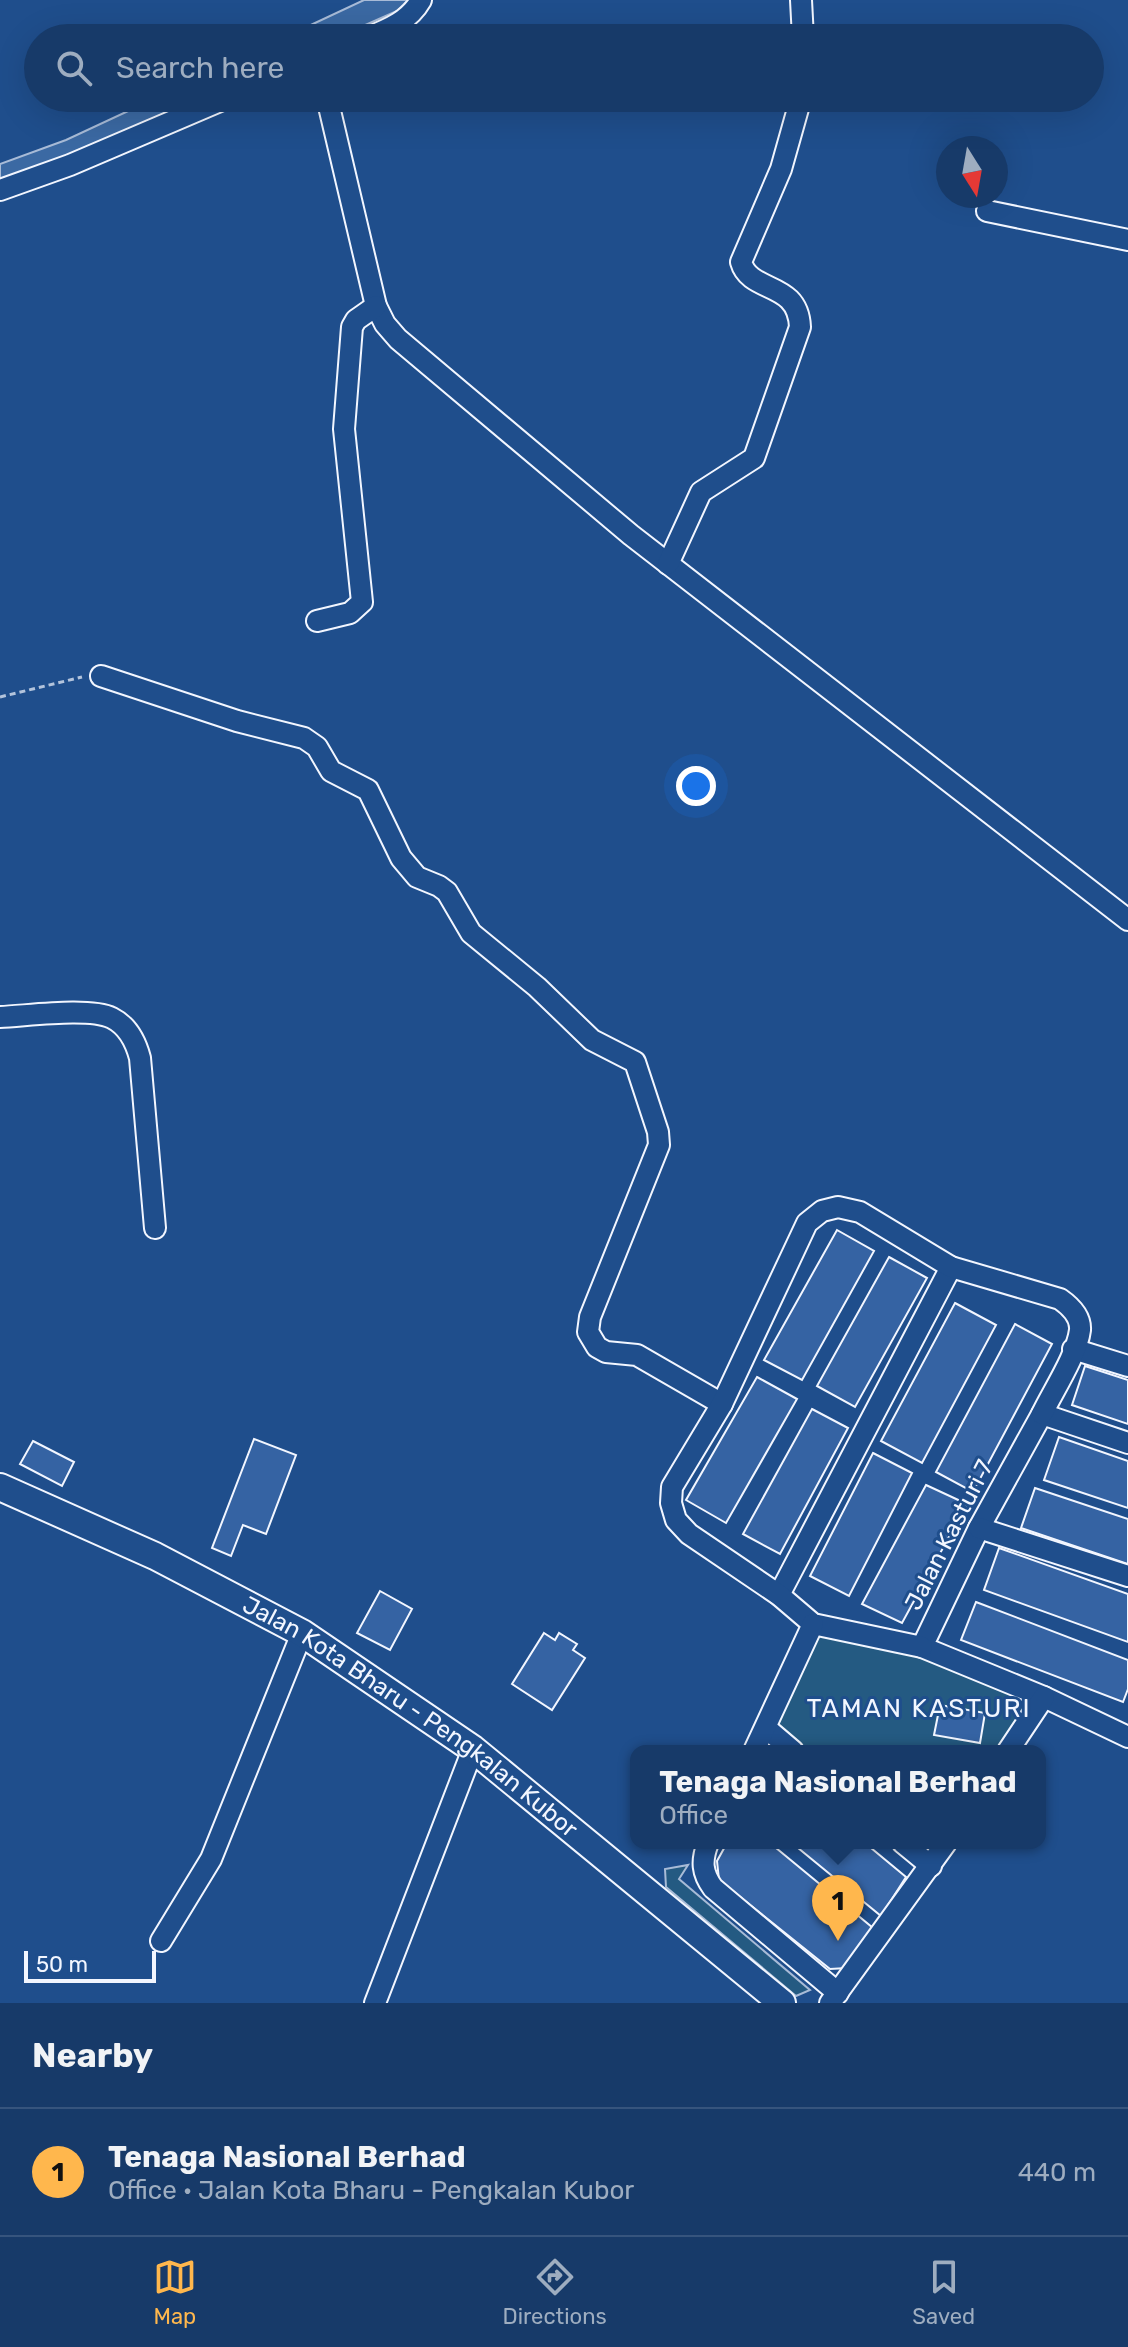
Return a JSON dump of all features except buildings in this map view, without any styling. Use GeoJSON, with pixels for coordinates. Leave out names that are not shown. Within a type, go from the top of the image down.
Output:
{"type":"FeatureCollection","features":[{"type":"Feature","properties":{"kind":"main road","name":"Jalan Kota Bharu - Pengkalan Kubor"},"geometry":{"type":"LineString","coordinates":[[0,1487],[155,1556],[302,1633],[473,1749],[782,2003]]}},
{"type":"Feature","properties":{"kind":"street"},"geometry":{"type":"LineString","coordinates":[[398,24],[415,11],[421,0]]}},
{"type":"Feature","properties":{"kind":"street"},"geometry":{"type":"LineString","coordinates":[[801,0],[802,24]]}},
{"type":"Feature","properties":{"kind":"street"},"geometry":{"type":"LineString","coordinates":[[0,190],[70,165],[194,112]]}},
{"type":"Feature","properties":{"kind":"street"},"geometry":{"type":"LineString","coordinates":[[330,112],[376,306],[385,324],[398,339],[668,564],[1128,920]]}},
{"type":"Feature","properties":{"kind":"street"},"geometry":{"type":"LineString","coordinates":[[668,564],[701,492],[754,458],[800,327],[796,306],[788,296],[749,276],[741,262],[781,169],[797,112]]}},
{"type":"Feature","properties":{"kind":"street"},"geometry":{"type":"LineString","coordinates":[[987,211],[1128,240]]}},
{"type":"Feature","properties":{"kind":"street"},"geometry":{"type":"LineString","coordinates":[[317,621],[350,613],[362,602],[344,429],[352,327],[356,320],[376,306]]}},
{"type":"Feature","properties":{"kind":"street"},"geometry":{"type":"LineString","coordinates":[[101,676],[313,743],[331,771],[368,790],[401,858],[417,877],[447,892],[471,933],[537,987],[592,1040],[635,1062],[658,1132],[659,1145],[590,1317],[589,1336],[597,1347],[606,1352],[637,1355],[722,1404]]}},
{"type":"Feature","properties":{"kind":"street"},"geometry":{"type":"LineString","coordinates":[[0,1017],[75,1013],[111,1018],[135,1042],[140,1058],[155,1228]]}},
{"type":"Feature","properties":{"kind":"street"},"geometry":{"type":"LineString","coordinates":[[922,1647],[813,1624],[779,1595],[689,1534],[676,1520],[671,1503],[672,1487],[722,1404],[807,1223],[822,1211],[838,1207],[860,1212],[951,1267],[1060,1299],[1073,1309],[1080,1328],[1073,1349],[1128,1366]]}},
{"type":"Feature","properties":{"kind":"street"},"geometry":{"type":"LineString","coordinates":[[779,1595],[951,1267]]}},
{"type":"Feature","properties":{"kind":"street","name":"Jalan Kasturi 7"},"geometry":{"type":"LineString","coordinates":[[1073,1349],[1042,1414],[979,1528],[922,1647],[1044,1697],[1128,1737]]}},
{"type":"Feature","properties":{"kind":"street"},"geometry":{"type":"LineString","coordinates":[[1042,1414],[1128,1443]]}},
{"type":"Feature","properties":{"kind":"street"},"geometry":{"type":"LineString","coordinates":[[979,1528],[1128,1576]]}},
{"type":"Feature","properties":{"kind":"street"},"geometry":{"type":"LineString","coordinates":[[757,1745],[813,1624]]}},
{"type":"Feature","properties":{"kind":"street"},"geometry":{"type":"LineString","coordinates":[[161,1941],[211,1859],[302,1633]]}},
{"type":"Feature","properties":{"kind":"street"},"geometry":{"type":"LineString","coordinates":[[1012,1745],[1044,1697]]}},
{"type":"Feature","properties":{"kind":"street"},"geometry":{"type":"LineString","coordinates":[[766,1728],[786,1745]]}},
{"type":"Feature","properties":{"kind":"street"},"geometry":{"type":"LineString","coordinates":[[375,2003],[473,1749]]}},
{"type":"Feature","properties":{"kind":"street"},"geometry":{"type":"LineString","coordinates":[[706,1849],[702,1862],[705,1877],[713,1888],[834,1998],[942,1849]]}},
{"type":"Feature","properties":{"kind":"street"},"geometry":{"type":"LineString","coordinates":[[910,1849],[931,1866]]}},
{"type":"Feature","properties":{"kind":"path"},"geometry":{"type":"LineString","coordinates":[[0,697],[88,676],[101,676]]}},
{"type":"Feature","properties":{"kind":"shaded area"},"geometry":{"type":"Polygon","coordinates":[[[364,0],[408,0],[397,11],[368,24],[313,24],[364,0]]]}},
{"type":"Feature","properties":{"kind":"shaded area"},"geometry":{"type":"Polygon","coordinates":[[[126,112],[172,112],[63,161],[0,183],[0,164],[66,140],[126,112]]]}},
{"type":"Feature","properties":{"kind":"shaded area"},"geometry":{"type":"Polygon","coordinates":[[[813,1624],[922,1647],[1044,1697],[1012,1745],[786,1745],[766,1728],[813,1624]]]}},
{"type":"Feature","properties":{"kind":"shaded area"},"geometry":{"type":"Polygon","coordinates":[[[688,1865],[679,1879],[810,1990],[796,1996],[666,1887],[665,1869],[688,1865]]]}},
{"type":"Feature","properties":{"kind":"place","name":"Tenaga Nasional Berhad"},"geometry":{"type":"Point","coordinates":[838,1941]}},
{"type":"Feature","properties":{"kind":"district","name":"TAMAN KASTURI"},"geometry":{"type":"Point","coordinates":[919,1708]}}]}
